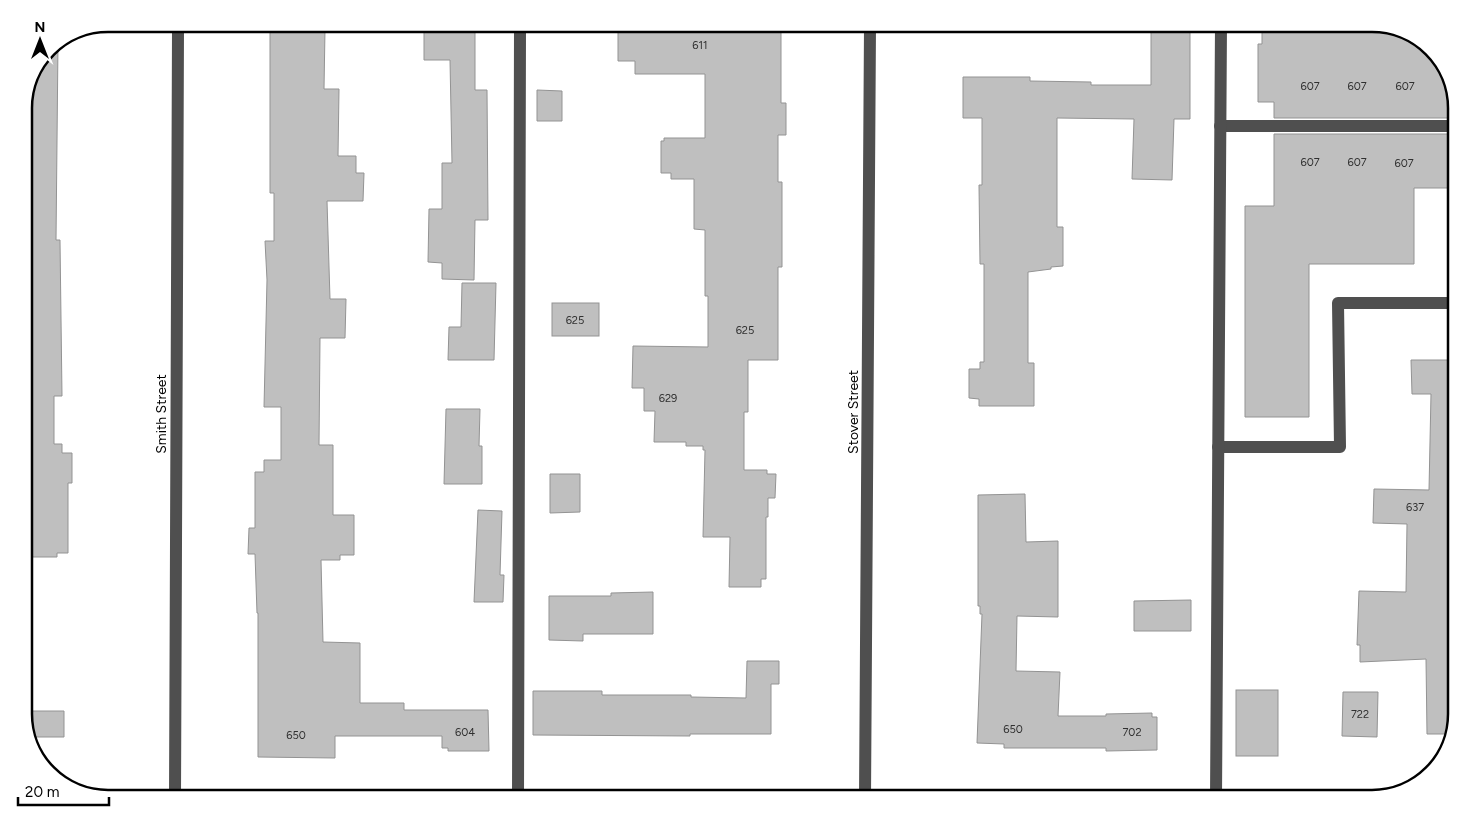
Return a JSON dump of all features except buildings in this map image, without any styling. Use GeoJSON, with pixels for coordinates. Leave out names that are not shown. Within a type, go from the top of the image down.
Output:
{"type":"FeatureCollection","features":[{"type":"Feature","properties":{"kind":"street","name":"Smith Street"},"geometry":{"type":"LineString","coordinates":[[175,789],[178,32]]}},
{"type":"Feature","properties":{"kind":"street"},"geometry":{"type":"LineString","coordinates":[[518,789],[520,32]]}},
{"type":"Feature","properties":{"kind":"street","name":"Stover Street"},"geometry":{"type":"LineString","coordinates":[[866,789],[870,32]]}},
{"type":"Feature","properties":{"kind":"street"},"geometry":{"type":"LineString","coordinates":[[1216,789],[1221,32]]}},
{"type":"Feature","properties":{"kind":"street"},"geometry":{"type":"LineString","coordinates":[[1220,126],[1447,126]]}},
{"type":"Feature","properties":{"kind":"street"},"geometry":{"type":"LineString","coordinates":[[1218,447],[1340,447],[1338,303],[1447,303]]}}]}
